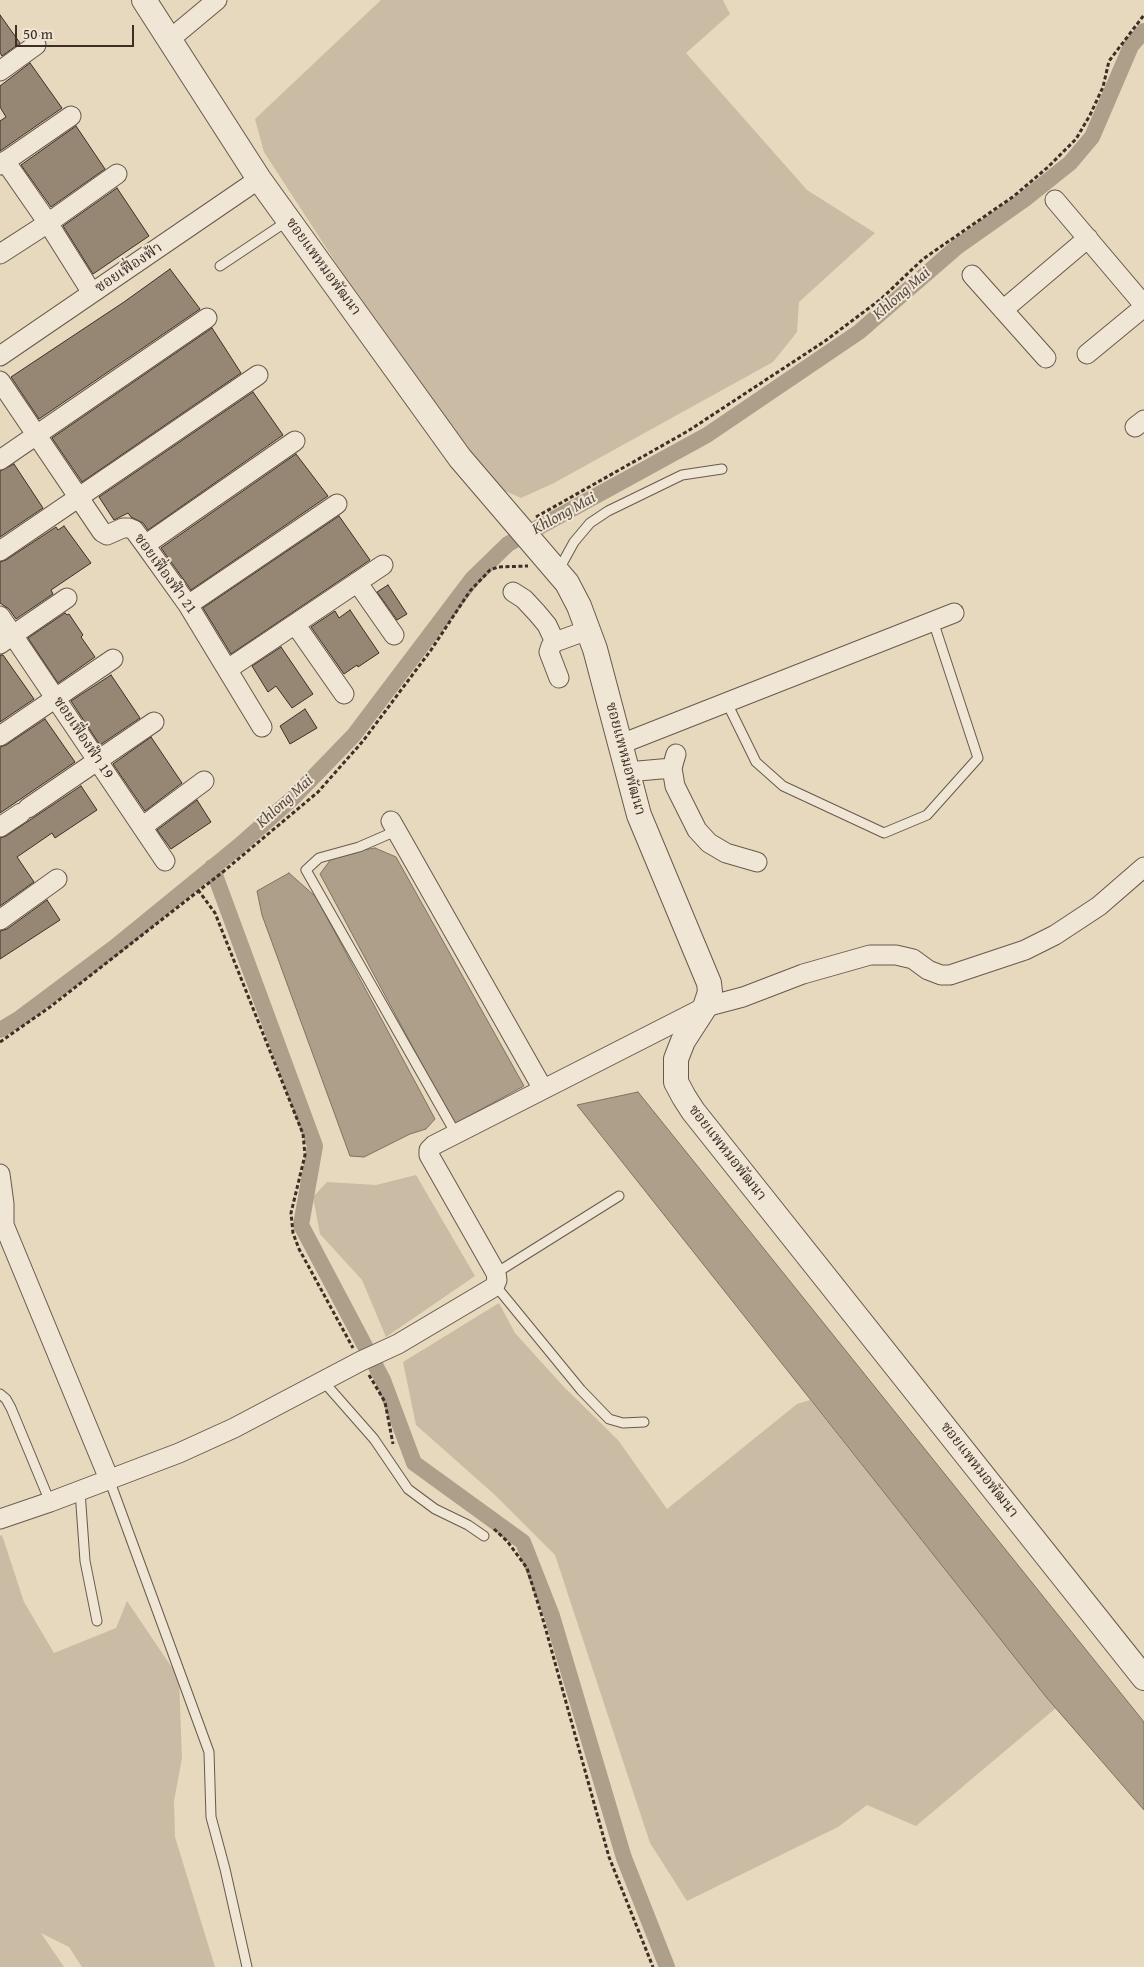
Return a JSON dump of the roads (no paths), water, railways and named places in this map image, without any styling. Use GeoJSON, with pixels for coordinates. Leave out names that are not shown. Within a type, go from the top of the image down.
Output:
{"type":"FeatureCollection","features":[{"type":"Feature","properties":{"kind":"street","name":"ซอยแพหมอพัฒนา"},"geometry":{"type":"LineString","coordinates":[[144,0],[259,179],[460,458],[524,522],[535,546],[567,583],[595,649],[639,814],[709,983],[710,992],[705,1006],[683,1041],[675,1065],[676,1082],[693,1111],[1144,1678]]}},
{"type":"Feature","properties":{"kind":"street"},"geometry":{"type":"LineString","coordinates":[[170,40],[217,0]]}},
{"type":"Feature","properties":{"kind":"street"},"geometry":{"type":"LineString","coordinates":[[0,71],[36,45]]}},
{"type":"Feature","properties":{"kind":"street"},"geometry":{"type":"LineString","coordinates":[[72,116],[2,163],[48,223],[92,293]]}},
{"type":"Feature","properties":{"kind":"street"},"geometry":{"type":"LineString","coordinates":[[0,254],[48,223],[117,174]]}},
{"type":"Feature","properties":{"kind":"street","name":"ซอยเฟื่องฟ้า"},"geometry":{"type":"LineString","coordinates":[[0,356],[259,179]]}},
{"type":"Feature","properties":{"kind":"street"},"geometry":{"type":"LineString","coordinates":[[1055,200],[1144,306],[1087,354]]}},
{"type":"Feature","properties":{"kind":"street"},"geometry":{"type":"LineString","coordinates":[[1004,310],[1088,238]]}},
{"type":"Feature","properties":{"kind":"street"},"geometry":{"type":"LineString","coordinates":[[972,276],[1046,358]]}},
{"type":"Feature","properties":{"kind":"street"},"geometry":{"type":"LineString","coordinates":[[0,460],[207,318]]}},
{"type":"Feature","properties":{"kind":"street"},"geometry":{"type":"LineString","coordinates":[[0,550],[258,375]]}},
{"type":"Feature","properties":{"kind":"street","name":"ซอยเฟื่องฟ้า 21"},"geometry":{"type":"LineString","coordinates":[[0,381],[104,534],[107,535],[123,528],[134,530],[188,605],[262,727]]}},
{"type":"Feature","properties":{"kind":"street"},"geometry":{"type":"LineString","coordinates":[[145,545],[295,441]]}},
{"type":"Feature","properties":{"kind":"street"},"geometry":{"type":"LineString","coordinates":[[188,605],[337,504]]}},
{"type":"Feature","properties":{"kind":"street"},"geometry":{"type":"LineString","coordinates":[[228,669],[384,565]]}},
{"type":"Feature","properties":{"kind":"street"},"geometry":{"type":"LineString","coordinates":[[357,582],[394,635]]}},
{"type":"Feature","properties":{"kind":"street"},"geometry":{"type":"LineString","coordinates":[[513,592],[524,599],[542,619],[555,642]]}},
{"type":"Feature","properties":{"kind":"street"},"geometry":{"type":"LineString","coordinates":[[7,640],[67,598]]}},
{"type":"Feature","properties":{"kind":"street"},"geometry":{"type":"LineString","coordinates":[[621,744],[954,613]]}},
{"type":"Feature","properties":{"kind":"street","name":"ซอยเฟื่องฟ้า 19"},"geometry":{"type":"LineString","coordinates":[[0,616],[7,640],[55,698],[165,861]]}},
{"type":"Feature","properties":{"kind":"street"},"geometry":{"type":"LineString","coordinates":[[295,624],[344,694]]}},
{"type":"Feature","properties":{"kind":"street"},"geometry":{"type":"LineString","coordinates":[[560,678],[549,652],[551,646],[555,642],[588,630]]}},
{"type":"Feature","properties":{"kind":"street"},"geometry":{"type":"LineString","coordinates":[[0,736],[113,659]]}},
{"type":"Feature","properties":{"kind":"street"},"geometry":{"type":"LineString","coordinates":[[0,827],[154,722]]}},
{"type":"Feature","properties":{"kind":"street"},"geometry":{"type":"LineString","coordinates":[[629,776],[674,761],[675,786],[697,830],[705,839],[726,853],[757,862]]}},
{"type":"Feature","properties":{"kind":"street"},"geometry":{"type":"LineString","coordinates":[[142,827],[204,781]]}},
{"type":"Feature","properties":{"kind":"street"},"geometry":{"type":"LineString","coordinates":[[394,827],[543,1089]]}},
{"type":"Feature","properties":{"kind":"street"},"geometry":{"type":"LineString","coordinates":[[0,1519],[180,1453],[234,1428],[398,1344],[496,1279],[429,1155],[429,1150],[434,1145],[705,1006],[743,997],[804,974],[870,955],[896,955],[914,959],[928,970],[950,975],[1025,950],[1055,935],[1099,906],[1144,867]]}},
{"type":"Feature","properties":{"kind":"street"},"geometry":{"type":"LineString","coordinates":[[0,920],[57,879]]}},
{"type":"Feature","properties":{"kind":"street"},"geometry":{"type":"LineString","coordinates":[[0,1174],[4,1225],[109,1479]]}},
{"type":"Feature","properties":{"kind":"lane"},"geometry":{"type":"LineString","coordinates":[[220,266],[289,220]]}},
{"type":"Feature","properties":{"kind":"lane"},"geometry":{"type":"LineString","coordinates":[[555,569],[590,523],[602,515],[682,475],[722,468]]}},
{"type":"Feature","properties":{"kind":"lane"},"geometry":{"type":"LineString","coordinates":[[727,703],[756,762],[783,786],[884,833],[927,815],[978,758],[934,621]]}},
{"type":"Feature","properties":{"kind":"lane"},"geometry":{"type":"LineString","coordinates":[[394,827],[388,834],[351,850],[319,858],[306,870],[456,1134]]}},
{"type":"Feature","properties":{"kind":"lane"},"geometry":{"type":"LineString","coordinates":[[619,1196],[496,1279],[581,1390],[609,1420],[623,1423],[644,1422]]}},
{"type":"Feature","properties":{"kind":"lane"},"geometry":{"type":"LineString","coordinates":[[323,1381],[374,1439],[408,1489],[435,1509],[468,1525],[484,1536]]}},
{"type":"Feature","properties":{"kind":"lane"},"geometry":{"type":"LineString","coordinates":[[0,1394],[11,1408],[50,1502]]}},
{"type":"Feature","properties":{"kind":"lane"},"geometry":{"type":"LineString","coordinates":[[109,1479],[209,1752],[210,1817],[225,1869],[247,1967]]}},
{"type":"Feature","properties":{"kind":"lane"},"geometry":{"type":"LineString","coordinates":[[80,1490],[85,1561],[97,1621]]}},
{"type":"Feature","properties":{"kind":"waterway","name":"Khlong Mai"},"geometry":{"type":"LineString","coordinates":[[0,1030],[20,1018],[115,947],[240,845],[294,797],[354,735],[472,579],[508,544],[707,435],[859,332],[957,247],[1025,199],[1070,163],[1092,137],[1131,46],[1144,31]]}},
{"type":"Feature","properties":{"kind":"waterway"},"geometry":{"type":"LineString","coordinates":[[212,867],[315,1146],[301,1225],[383,1380],[414,1463],[523,1542],[552,1616],[624,1858],[667,1967]]}}]}
